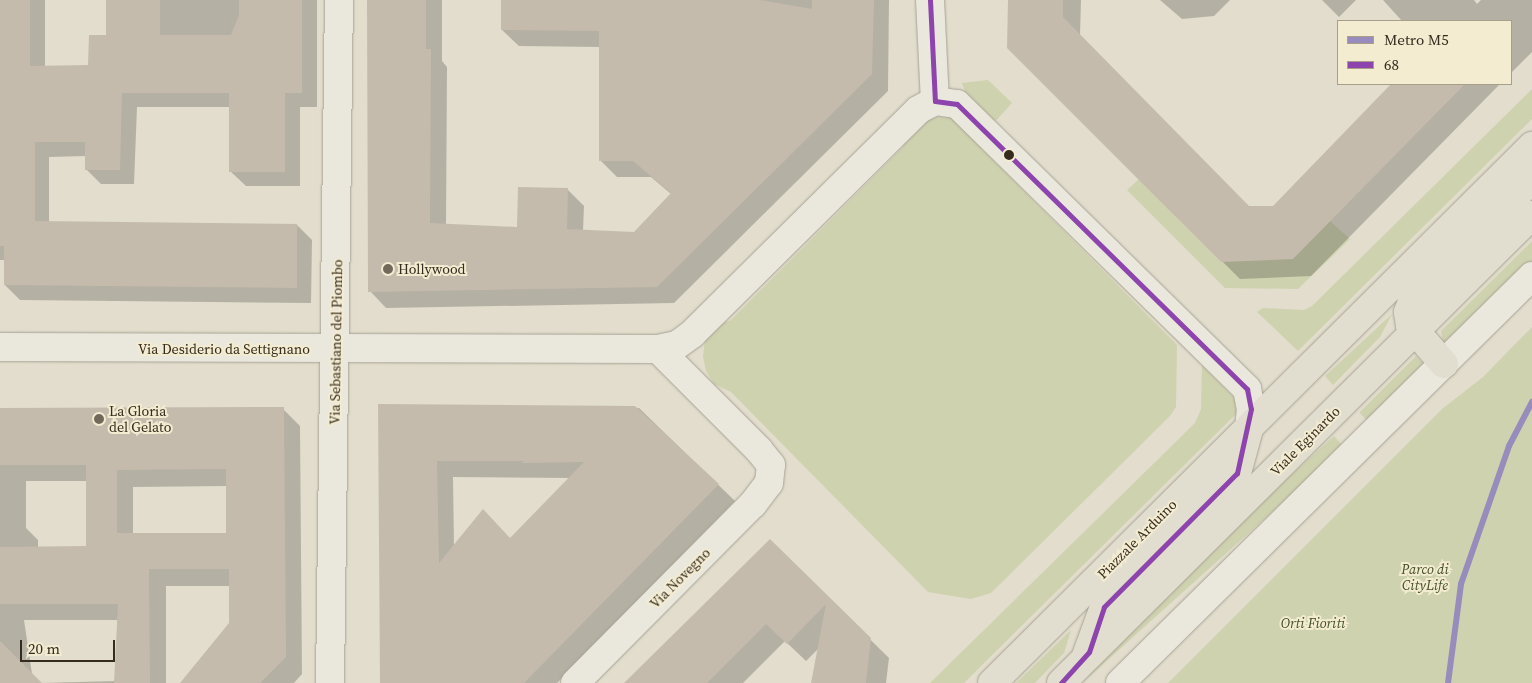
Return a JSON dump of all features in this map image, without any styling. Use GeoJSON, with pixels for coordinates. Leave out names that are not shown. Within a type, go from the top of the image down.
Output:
{"type":"FeatureCollection","features":[{"type":"Feature","properties":{"kind":"main road"},"geometry":{"type":"LineString","coordinates":[[1070,675],[1089,652],[1104,607],[1237,473],[1249,428],[1532,146]]}},
{"type":"Feature","properties":{"kind":"main road"},"geometry":{"type":"LineString","coordinates":[[1444,364],[1414,332],[1408,318],[1413,299],[1532,180]]}},
{"type":"Feature","properties":{"kind":"main road","name":"Viale Eginardo"},"geometry":{"type":"LineString","coordinates":[[1070,675],[1532,215]]}},
{"type":"Feature","properties":{"kind":"main road","name":"Piazzale Arduino"},"geometry":{"type":"LineString","coordinates":[[992,683],[1249,428]]}},
{"type":"Feature","properties":{"kind":"street","name":"Via Sebastiano del Piombo"},"geometry":{"type":"LineString","coordinates":[[330,683],[336,350],[339,0]]}},
{"type":"Feature","properties":{"kind":"street"},"geometry":{"type":"LineString","coordinates":[[930,0],[934,101]]}},
{"type":"Feature","properties":{"kind":"street"},"geometry":{"type":"LineString","coordinates":[[658,349],[677,345],[692,334],[918,110],[934,101],[957,104],[1247,389],[1251,409],[1249,428]]}},
{"type":"Feature","properties":{"kind":"street"},"geometry":{"type":"LineString","coordinates":[[1120,683],[1532,276]]}},
{"type":"Feature","properties":{"kind":"street","name":"Via Desiderio da Settignano"},"geometry":{"type":"LineString","coordinates":[[0,347],[336,350],[658,349]]}},
{"type":"Feature","properties":{"kind":"street","name":"Via Novegno"},"geometry":{"type":"LineString","coordinates":[[575,683],[753,504],[769,483],[771,465],[658,349]]}},
{"type":"Feature","properties":{"kind":"green space"},"geometry":{"type":"Polygon","coordinates":[[[988,80],[1012,103],[992,125],[966,95],[962,83],[988,80]]]}},
{"type":"Feature","properties":{"kind":"green space"},"geometry":{"type":"Polygon","coordinates":[[[1532,89],[1532,119],[1298,351],[1257,312],[1263,308],[1304,310],[1312,306],[1532,89]]]}},
{"type":"Feature","properties":{"kind":"green space"},"geometry":{"type":"Polygon","coordinates":[[[953,118],[979,138],[982,149],[1177,345],[1176,407],[1170,416],[991,593],[971,599],[928,592],[731,392],[714,384],[706,371],[703,356],[705,340],[712,330],[719,323],[730,321],[903,147],[905,138],[927,119],[953,118]]]}},
{"type":"Feature","properties":{"kind":"green space"},"geometry":{"type":"Polygon","coordinates":[[[1139,179],[1221,262],[1330,221],[1350,239],[1298,289],[1225,288],[1127,190],[1139,179]]]}},
{"type":"Feature","properties":{"kind":"green space"},"geometry":{"type":"Polygon","coordinates":[[[1532,241],[1532,261],[1444,348],[1441,331],[1532,241]]]}},
{"type":"Feature","properties":{"kind":"green space"},"geometry":{"type":"Polygon","coordinates":[[[1392,314],[1380,337],[1333,385],[1325,376],[1392,314]]]}},
{"type":"Feature","properties":{"kind":"green space","name":"Parco di CityLife"},"geometry":{"type":"Polygon","coordinates":[[[1532,327],[1532,683],[1168,683],[1442,409],[1483,377],[1532,327]]]}},
{"type":"Feature","properties":{"kind":"green space"},"geometry":{"type":"Polygon","coordinates":[[[1416,356],[1426,366],[1369,422],[1359,413],[1416,356]]]}},
{"type":"Feature","properties":{"kind":"green space"},"geometry":{"type":"Polygon","coordinates":[[[1202,365],[1238,402],[1236,414],[964,683],[930,683],[1195,423],[1201,409],[1202,365]]]}},
{"type":"Feature","properties":{"kind":"green space"},"geometry":{"type":"Polygon","coordinates":[[[1334,436],[1344,447],[1084,681],[1074,670],[1334,436]]]}},
{"type":"Feature","properties":{"kind":"green space"},"geometry":{"type":"Polygon","coordinates":[[[1071,630],[1064,653],[1035,683],[1016,683],[1071,630]]]}},
{"type":"Feature","properties":{"kind":"building"},"geometry":{"type":"Polygon","coordinates":[[[0,0],[30,0],[30,66],[88,65],[89,35],[106,35],[106,0],[160,0],[160,35],[231,35],[239,15],[239,0],[302,0],[302,93],[285,93],[285,172],[229,172],[229,93],[122,93],[120,170],[85,170],[85,142],[35,142],[35,221],[297,224],[297,288],[4,285],[4,246],[0,246],[0,0]]]}},
{"type":"Feature","properties":{"kind":"building"},"geometry":{"type":"Polygon","coordinates":[[[367,0],[426,0],[426,49],[431,49],[430,223],[517,227],[518,187],[568,188],[567,229],[634,232],[671,193],[633,161],[599,161],[599,31],[501,30],[501,0],[760,0],[812,9],[812,0],[874,0],[872,74],[657,287],[368,292],[367,0]]]}},
{"type":"Feature","properties":{"kind":"building"},"geometry":{"type":"Polygon","coordinates":[[[1008,0],[1063,0],[1063,17],[1249,206],[1273,206],[1390,85],[1464,85],[1293,259],[1221,262],[1007,48],[1008,0]]]}},
{"type":"Feature","properties":{"kind":"building"},"geometry":{"type":"Polygon","coordinates":[[[378,404],[635,406],[719,484],[524,683],[380,683],[378,404]],[[437,461],[439,563],[483,509],[510,538],[584,462],[522,463],[524,461],[437,461]]]}},
{"type":"Feature","properties":{"kind":"building"},"geometry":{"type":"Polygon","coordinates":[[[284,407],[286,657],[260,683],[180,683],[229,623],[229,569],[149,569],[150,683],[114,683],[118,604],[0,604],[0,547],[86,546],[86,465],[0,465],[0,408],[284,407]],[[226,469],[117,470],[117,533],[226,533],[226,469]]]}},
{"type":"Feature","properties":{"kind":"building"},"geometry":{"type":"Polygon","coordinates":[[[770,539],[871,638],[866,683],[811,683],[826,604],[787,644],[766,624],[707,683],[624,683],[770,539]]]}},
{"type":"Feature","properties":{"kind":"building"},"geometry":{"type":"Polygon","coordinates":[[[0,641],[42,683],[0,683],[0,641]]]}},
{"type":"Feature","properties":{"kind":"metro line","name":"M5"},"geometry":{"type":"LineString","coordinates":[[1448,683],[1461,584],[1509,446],[1532,402]]}},
{"type":"Feature","properties":{"kind":"transit line","name":"68"},"geometry":{"type":"LineString","coordinates":[[930,0],[935,101],[957,104],[1247,389],[1251,409],[1237,473],[1104,607],[1089,652],[1061,683]]}},
{"type":"Feature","properties":{"kind":"place","name":"Hollywood"},"geometry":{"type":"Point","coordinates":[388,269]}},
{"type":"Feature","properties":{"kind":"place","name":"La Gloria del Gelato"},"geometry":{"type":"Point","coordinates":[99,419]}},
{"type":"Feature","properties":{"kind":"park label","name":"Orti Fioriti"},"geometry":{"type":"Point","coordinates":[1313,623]}}]}
